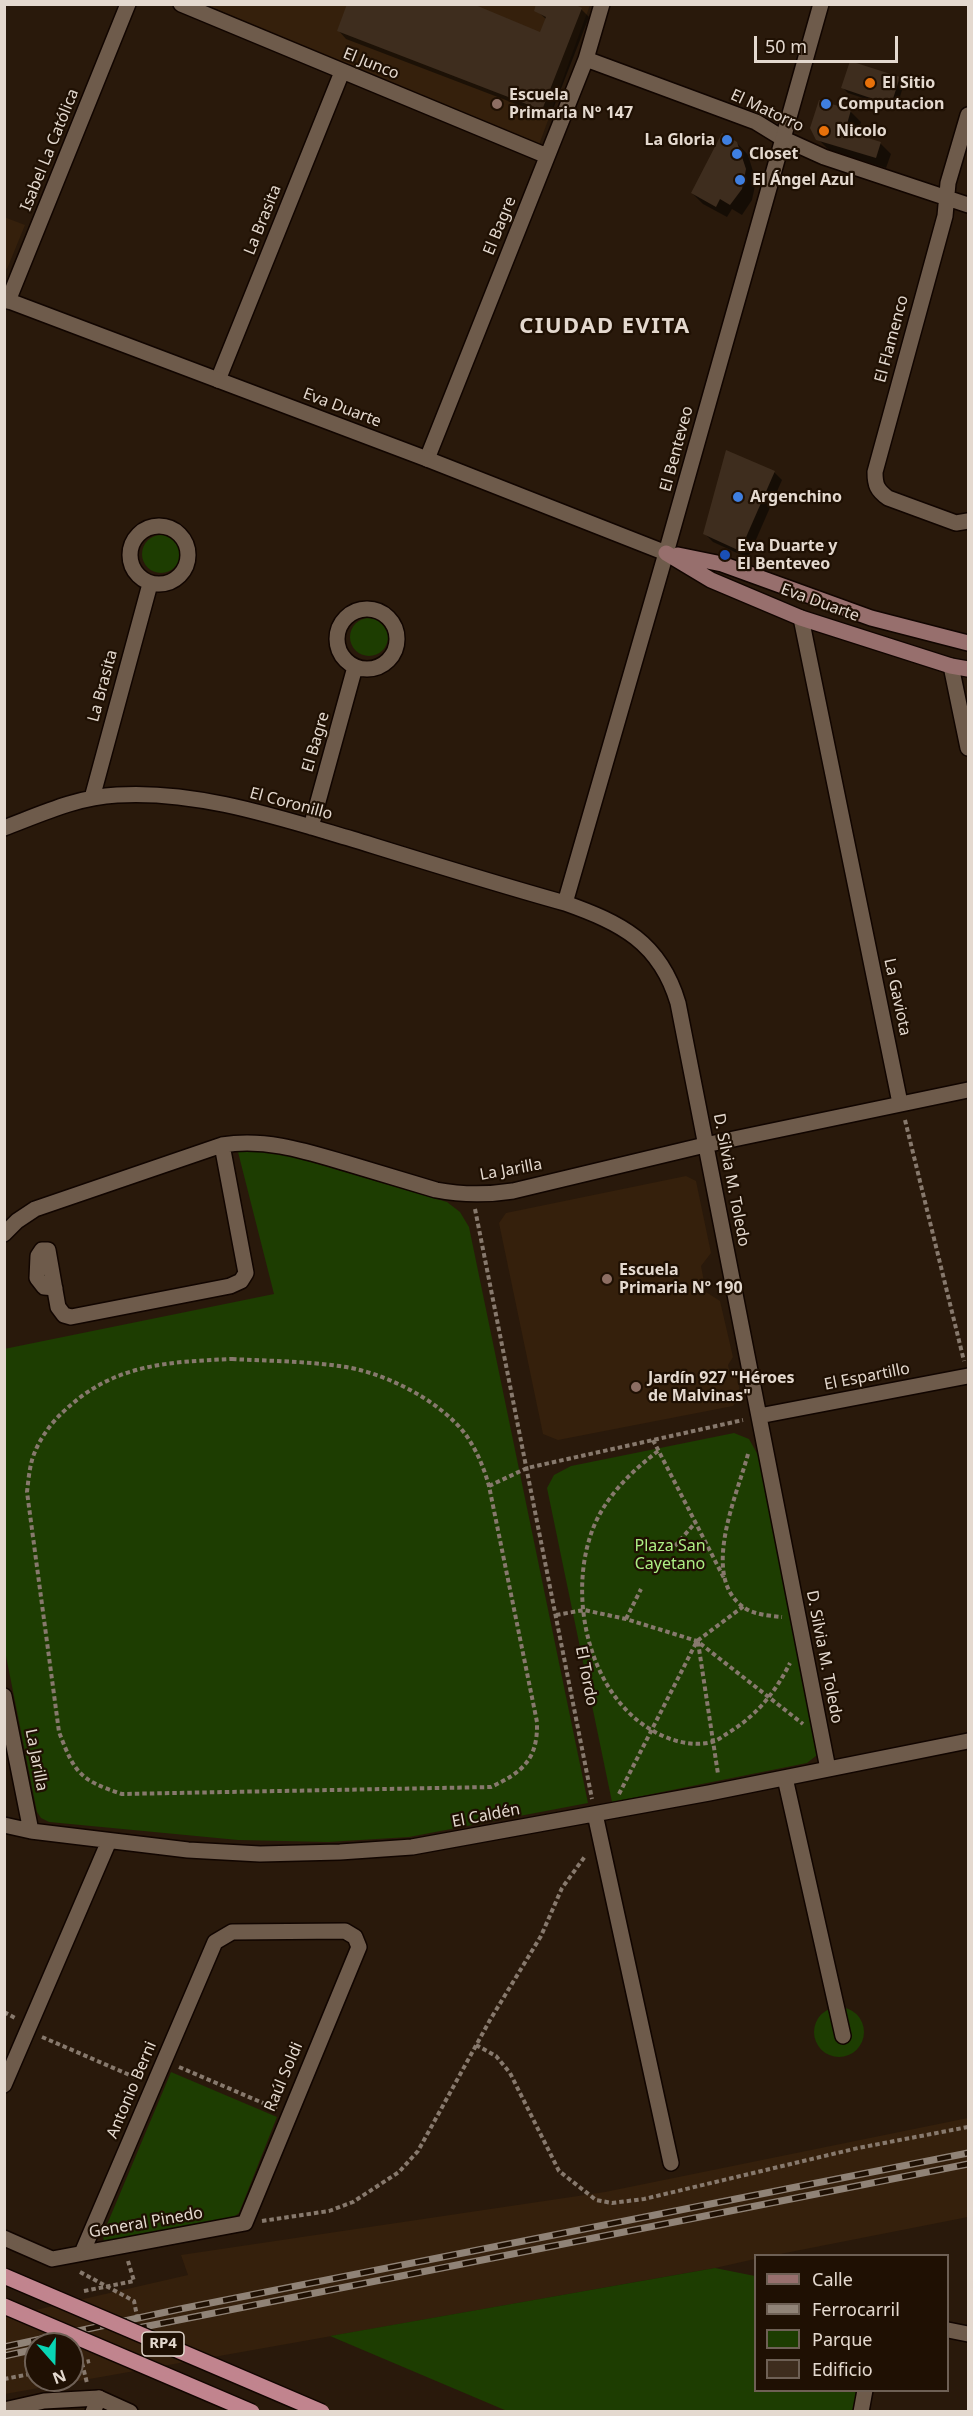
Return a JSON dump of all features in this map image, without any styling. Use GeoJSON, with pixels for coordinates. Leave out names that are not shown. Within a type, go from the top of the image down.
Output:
{"type":"FeatureCollection","features":[{"type":"Feature","properties":{"kind":"main road","name":"Eva Duarte"},"geometry":{"type":"LineString","coordinates":[[666,553],[711,580],[801,618],[951,666],[969,669]]}},
{"type":"Feature","properties":{"kind":"main road","name":"Eva Duarte"},"geometry":{"type":"LineString","coordinates":[[666,553],[722,564],[871,618],[969,643]]}},
{"type":"Feature","properties":{"kind":"main road","name":"RP4"},"geometry":{"type":"LineString","coordinates":[[4,2276],[322,2412]]}},
{"type":"Feature","properties":{"kind":"main road","name":"RP4"},"geometry":{"type":"LineString","coordinates":[[4,2306],[252,2412]]}},
{"type":"Feature","properties":{"kind":"street","name":"Isabel La Católica"},"geometry":{"type":"LineString","coordinates":[[6,303],[128,4]]}},
{"type":"Feature","properties":{"kind":"street","name":"El Junco"},"geometry":{"type":"LineString","coordinates":[[181,4],[547,156]]}},
{"type":"Feature","properties":{"kind":"street","name":"El Bagre"},"geometry":{"type":"LineString","coordinates":[[427,459],[586,59],[602,4]]}},
{"type":"Feature","properties":{"kind":"street","name":"El Benteveo"},"geometry":{"type":"LineString","coordinates":[[565,903],[820,4]]}},
{"type":"Feature","properties":{"kind":"street","name":"El Matorro"},"geometry":{"type":"LineString","coordinates":[[586,59],[756,122],[782,138],[833,161],[969,206]]}},
{"type":"Feature","properties":{"kind":"street","name":"La Brasita"},"geometry":{"type":"LineString","coordinates":[[218,380],[342,72]]}},
{"type":"Feature","properties":{"kind":"street","name":"El Flamenco"},"geometry":{"type":"LineString","coordinates":[[962,522],[888,498],[879,491],[875,484],[875,472],[945,216],[948,183],[969,115]]}},
{"type":"Feature","properties":{"kind":"street","name":"Eva Duarte"},"geometry":{"type":"LineString","coordinates":[[6,303],[427,459],[666,553]]}},
{"type":"Feature","properties":{"kind":"street","name":"La Brasita"},"geometry":{"type":"LineString","coordinates":[[92,798],[150,584]]}},
{"type":"Feature","properties":{"kind":"street","name":"La Gaviota"},"geometry":{"type":"LineString","coordinates":[[801,618],[900,1103]]}},
{"type":"Feature","properties":{"kind":"street"},"geometry":{"type":"LineString","coordinates":[[951,666],[969,748]]}},
{"type":"Feature","properties":{"kind":"street","name":"El Bagre"},"geometry":{"type":"LineString","coordinates":[[311,827],[355,667]]}},
{"type":"Feature","properties":{"kind":"street","name":"El Coronillo"},"geometry":{"type":"LineString","coordinates":[[4,828],[62,806],[92,798],[136,794],[182,796],[311,827],[565,903]]}},
{"type":"Feature","properties":{"kind":"street","name":"D. Silvia M. Toledo"},"geometry":{"type":"LineString","coordinates":[[565,903],[597,914],[623,927],[648,946],[672,982],[678,1003],[828,1769]]}},
{"type":"Feature","properties":{"kind":"street","name":"La Jarilla"},"geometry":{"type":"LineString","coordinates":[[4,1234],[16,1221],[35,1209],[222,1145],[266,1143],[302,1150],[436,1190],[473,1194],[513,1191],[705,1145],[969,1090]]}},
{"type":"Feature","properties":{"kind":"street"},"geometry":{"type":"LineString","coordinates":[[55,1288],[58,1307],[64,1315],[71,1317],[230,1286],[242,1281],[246,1273],[222,1145]]}},
{"type":"Feature","properties":{"kind":"street","name":"El Espartillo"},"geometry":{"type":"LineString","coordinates":[[759,1416],[968,1378]]}},
{"type":"Feature","properties":{"kind":"street","name":"La Jarilla"},"geometry":{"type":"LineString","coordinates":[[4,1696],[31,1831]]}},
{"type":"Feature","properties":{"kind":"street","name":"El Caldén"},"geometry":{"type":"LineString","coordinates":[[4,1825],[31,1831],[188,1850],[250,1853],[340,1852],[412,1847],[721,1791],[969,1742]]}},
{"type":"Feature","properties":{"kind":"street"},"geometry":{"type":"LineString","coordinates":[[785,1778],[843,2036]]}},
{"type":"Feature","properties":{"kind":"street"},"geometry":{"type":"LineString","coordinates":[[603,1813],[602,1839],[671,2163]]}},
{"type":"Feature","properties":{"kind":"street"},"geometry":{"type":"LineString","coordinates":[[4,2085],[109,1841]]}},
{"type":"Feature","properties":{"kind":"street","name":"Raúl Soldi"},"geometry":{"type":"LineString","coordinates":[[215,1942],[232,1932],[345,1931],[355,1937],[359,1947],[288,2114],[245,2223]]}},
{"type":"Feature","properties":{"kind":"street","name":"Antonio Berni"},"geometry":{"type":"LineString","coordinates":[[81,2253],[215,1942]]}},
{"type":"Feature","properties":{"kind":"street","name":"General Pinedo"},"geometry":{"type":"LineString","coordinates":[[4,2238],[52,2259],[245,2223]]}},
{"type":"Feature","properties":{"kind":"street"},"geometry":{"type":"LineString","coordinates":[[949,2330],[969,2334]]}},
{"type":"Feature","properties":{"kind":"street"},"geometry":{"type":"LineString","coordinates":[[861,2412],[865,2392]]}},
{"type":"Feature","properties":{"kind":"street"},"geometry":{"type":"LineString","coordinates":[[4,2410],[44,2401],[96,2405],[130,2412]]}},
{"type":"Feature","properties":{"kind":"path"},"geometry":{"type":"LineString","coordinates":[[900,1103],[968,1378]]}},
{"type":"Feature","properties":{"kind":"path","name":"El Tordo"},"geometry":{"type":"LineString","coordinates":[[473,1194],[556,1615],[603,1813]]}},
{"type":"Feature","properties":{"kind":"path"},"geometry":{"type":"LineString","coordinates":[[232,1359],[340,1366],[377,1375],[402,1386],[440,1410],[465,1434],[482,1461],[489,1485],[537,1722],[537,1741],[528,1761],[510,1778],[491,1787],[122,1794],[94,1784],[78,1771],[70,1759],[60,1732],[27,1492],[31,1463],[41,1440],[54,1421],[74,1401],[96,1385],[136,1369],[183,1362],[232,1359]]}},
{"type":"Feature","properties":{"kind":"path"},"geometry":{"type":"LineString","coordinates":[[489,1485],[527,1468],[759,1416]]}},
{"type":"Feature","properties":{"kind":"path"},"geometry":{"type":"LineString","coordinates":[[652,1440],[737,1600],[750,1610],[767,1616],[786,1618],[798,1615]]}},
{"type":"Feature","properties":{"kind":"path"},"geometry":{"type":"LineString","coordinates":[[728,1586],[722,1563],[722,1540],[750,1449]]}},
{"type":"Feature","properties":{"kind":"path"},"geometry":{"type":"LineString","coordinates":[[658,1451],[637,1467],[613,1493],[594,1527],[582,1575],[588,1636],[596,1663],[617,1701],[639,1724],[665,1738],[690,1743],[713,1742],[736,1728],[760,1708],[779,1685],[793,1658],[801,1632]]}},
{"type":"Feature","properties":{"kind":"path"},"geometry":{"type":"LineString","coordinates":[[675,1546],[695,1523]]}},
{"type":"Feature","properties":{"kind":"path"},"geometry":{"type":"LineString","coordinates":[[626,1619],[641,1589]]}},
{"type":"Feature","properties":{"kind":"path"},"geometry":{"type":"LineString","coordinates":[[603,1813],[651,1730],[698,1641],[744,1605]]}},
{"type":"Feature","properties":{"kind":"path"},"geometry":{"type":"LineString","coordinates":[[556,1615],[584,1610],[626,1619],[698,1641],[822,1739]]}},
{"type":"Feature","properties":{"kind":"path"},"geometry":{"type":"LineString","coordinates":[[698,1641],[721,1791]]}},
{"type":"Feature","properties":{"kind":"path"},"geometry":{"type":"LineString","coordinates":[[245,2223],[329,2211],[353,2202],[399,2172],[418,2151],[476,2045],[541,1936],[562,1888],[587,1853],[602,1839]]}},
{"type":"Feature","properties":{"kind":"path"},"geometry":{"type":"LineString","coordinates":[[4,2012],[14,2016],[28,2030],[154,2085]]}},
{"type":"Feature","properties":{"kind":"path"},"geometry":{"type":"LineString","coordinates":[[476,2045],[496,2056],[510,2073],[559,2171],[596,2200],[604,2202],[644,2199],[858,2148],[969,2127]]}},
{"type":"Feature","properties":{"kind":"path"},"geometry":{"type":"LineString","coordinates":[[164,2061],[288,2114]]}},
{"type":"Feature","properties":{"kind":"path"},"geometry":{"type":"LineString","coordinates":[[73,2294],[134,2281],[124,2246]]}},
{"type":"Feature","properties":{"kind":"path"},"geometry":{"type":"LineString","coordinates":[[4,2379],[24,2375]]}},
{"type":"Feature","properties":{"kind":"shaded area","name":"Escuela Primaria N° 147"},"geometry":{"type":"Polygon","coordinates":[[[206,5],[590,5],[539,145],[206,5]]]}},
{"type":"Feature","properties":{"kind":"shaded area"},"geometry":{"type":"Polygon","coordinates":[[[4,217],[25,225],[7,269],[5,268],[4,217]]]}},
{"type":"Feature","properties":{"kind":"shaded area","name":"Escuela Primaria Nº 190"},"geometry":{"type":"Polygon","coordinates":[[[686,1176],[696,1181],[711,1253],[701,1266],[706,1292],[720,1301],[733,1357],[728,1365],[730,1374],[738,1379],[740,1395],[733,1406],[558,1440],[543,1434],[499,1223],[506,1213],[686,1176]]]}},
{"type":"Feature","properties":{"kind":"shaded area"},"geometry":{"type":"Polygon","coordinates":[[[968,2118],[968,2217],[780,2254],[754,2254],[754,2259],[715,2268],[84,2380],[84,2332],[24,2332],[24,2391],[5,2394],[5,2317],[188,2275],[181,2255],[605,2192],[968,2118]]]}},
{"type":"Feature","properties":{"kind":"green space"},"geometry":{"type":"Polygon","coordinates":[[[161,535],[175,540],[180,554],[175,568],[161,573],[147,568],[142,554],[147,540],[161,535]]]}},
{"type":"Feature","properties":{"kind":"green space"},"geometry":{"type":"Polygon","coordinates":[[[369,618],[383,623],[388,637],[383,651],[369,656],[355,651],[350,637],[355,623],[369,618]]]}},
{"type":"Feature","properties":{"kind":"green space"},"geometry":{"type":"Polygon","coordinates":[[[251,1148],[284,1154],[447,1202],[460,1212],[469,1227],[588,1803],[409,1837],[328,1842],[238,1840],[49,1822],[41,1818],[37,1812],[5,1651],[4,1349],[274,1294],[238,1152],[251,1148]]]}},
{"type":"Feature","properties":{"kind":"green space","name":"Plaza San Cayetano"},"geometry":{"type":"Polygon","coordinates":[[[734,1433],[749,1439],[758,1455],[818,1751],[816,1756],[807,1763],[612,1802],[547,1488],[554,1475],[571,1466],[734,1433]]]}},
{"type":"Feature","properties":{"kind":"green space"},"geometry":{"type":"Polygon","coordinates":[[[839,2007],[848,2009],[859,2018],[864,2032],[862,2041],[853,2052],[839,2057],[830,2055],[819,2046],[814,2032],[816,2023],[825,2012],[839,2007]]]}},
{"type":"Feature","properties":{"kind":"green space"},"geometry":{"type":"Polygon","coordinates":[[[171,2072],[277,2117],[239,2213],[229,2221],[104,2244],[103,2234],[171,2072]]]}},
{"type":"Feature","properties":{"kind":"green space"},"geometry":{"type":"Polygon","coordinates":[[[715,2268],[754,2276],[754,2392],[859,2392],[855,2411],[507,2411],[330,2336],[715,2268]]]}},
{"type":"Feature","properties":{"kind":"building"},"geometry":{"type":"Polygon","coordinates":[[[347,4],[473,4],[540,32],[546,17],[534,11],[536,4],[574,4],[582,8],[542,110],[337,31],[347,4]]]}},
{"type":"Feature","properties":{"kind":"building","name":"El Sitio"},"geometry":{"type":"Polygon","coordinates":[[[850,61],[900,77],[891,105],[841,88],[850,61]]]}},
{"type":"Feature","properties":{"kind":"building"},"geometry":{"type":"Polygon","coordinates":[[[819,100],[851,110],[845,131],[881,142],[876,158],[816,140],[810,128],[819,100]]]}},
{"type":"Feature","properties":{"kind":"building"},"geometry":{"type":"Polygon","coordinates":[[[722,133],[737,142],[746,169],[742,189],[730,205],[720,199],[716,207],[691,193],[722,133]]]}},
{"type":"Feature","properties":{"kind":"building","name":"Argenchino"},"geometry":{"type":"Polygon","coordinates":[[[726,450],[775,471],[740,551],[703,534],[726,450]]]}},
{"type":"Feature","properties":{"kind":"railway"},"geometry":{"type":"LineString","coordinates":[[4,2347],[180,2309],[968,2153]]}},
{"type":"Feature","properties":{"kind":"railway"},"geometry":{"type":"LineString","coordinates":[[133,2329],[968,2164]]}},
{"type":"Feature","properties":{"kind":"railway"},"geometry":{"type":"LineString","coordinates":[[4,2356],[24,2352]]}},
{"type":"Feature","properties":{"kind":"place","name":"El Sitio"},"geometry":{"type":"Point","coordinates":[870,83]}},
{"type":"Feature","properties":{"kind":"place","name":"Escuela Primaria N° 147"},"geometry":{"type":"Point","coordinates":[497,104]}},
{"type":"Feature","properties":{"kind":"place","name":"Computacion"},"geometry":{"type":"Point","coordinates":[826,104]}},
{"type":"Feature","properties":{"kind":"place","name":"Nicolo"},"geometry":{"type":"Point","coordinates":[824,131]}},
{"type":"Feature","properties":{"kind":"place","name":"La Gloria"},"geometry":{"type":"Point","coordinates":[727,140]}},
{"type":"Feature","properties":{"kind":"place","name":"Closet"},"geometry":{"type":"Point","coordinates":[737,154]}},
{"type":"Feature","properties":{"kind":"place","name":"El Ángel Azul"},"geometry":{"type":"Point","coordinates":[740,180]}},
{"type":"Feature","properties":{"kind":"place","name":"Argenchino"},"geometry":{"type":"Point","coordinates":[738,497]}},
{"type":"Feature","properties":{"kind":"place","name":"Eva Duarte y El Benteveo"},"geometry":{"type":"Point","coordinates":[725,555]}},
{"type":"Feature","properties":{"kind":"place","name":"Escuela Primaria Nº 190"},"geometry":{"type":"Point","coordinates":[607,1279]}},
{"type":"Feature","properties":{"kind":"place","name":"Jardín 927 \"Héroes de Malvinas\""},"geometry":{"type":"Point","coordinates":[636,1387]}},
{"type":"Feature","properties":{"kind":"district","name":"CIUDAD EVITA"},"geometry":{"type":"Point","coordinates":[605,327]}}]}
